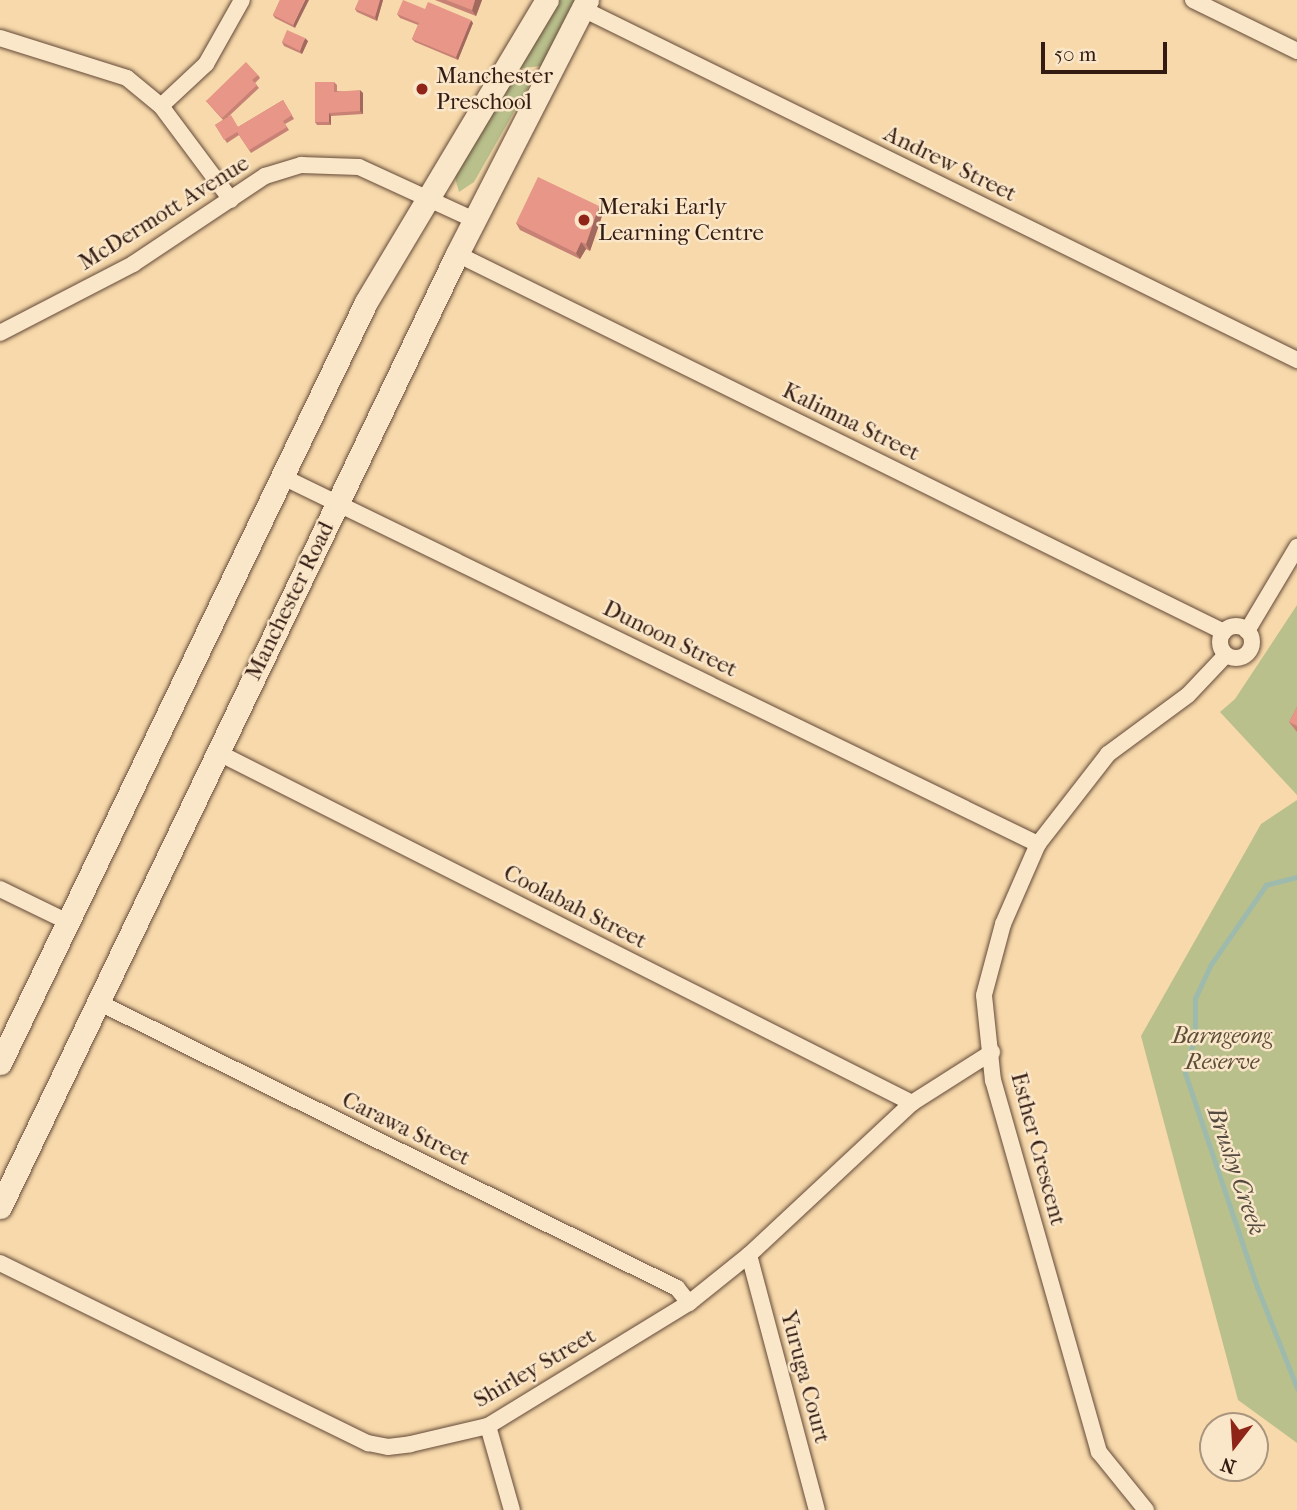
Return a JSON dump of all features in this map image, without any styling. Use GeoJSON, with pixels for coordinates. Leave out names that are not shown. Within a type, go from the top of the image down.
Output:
{"type":"FeatureCollection","features":[{"type":"Feature","properties":{"kind":"main road"},"geometry":{"type":"LineString","coordinates":[[0,1063],[366,302],[425,196],[547,0]]}},
{"type":"Feature","properties":{"kind":"main road","name":"Manchester Road"},"geometry":{"type":"LineString","coordinates":[[0,1207],[457,254],[585,5]]}},
{"type":"Feature","properties":{"kind":"street"},"geometry":{"type":"LineString","coordinates":[[161,106],[206,64],[242,0]]}},
{"type":"Feature","properties":{"kind":"street"},"geometry":{"type":"LineString","coordinates":[[1193,0],[1297,51]]}},
{"type":"Feature","properties":{"kind":"street","name":"Andrew Street"},"geometry":{"type":"LineString","coordinates":[[585,5],[1297,360]]}},
{"type":"Feature","properties":{"kind":"street"},"geometry":{"type":"LineString","coordinates":[[0,38],[107,69],[127,78],[161,106],[231,200]]}},
{"type":"Feature","properties":{"kind":"street","name":"McDermott Avenue"},"geometry":{"type":"LineString","coordinates":[[0,333],[133,264],[265,176],[301,165],[331,163],[359,167],[474,220]]}},
{"type":"Feature","properties":{"kind":"street","name":"Kalimna Street"},"geometry":{"type":"LineString","coordinates":[[457,254],[1224,632]]}},
{"type":"Feature","properties":{"kind":"street","name":"Dunoon Street"},"geometry":{"type":"LineString","coordinates":[[281,476],[1038,844]]}},
{"type":"Feature","properties":{"kind":"street"},"geometry":{"type":"LineString","coordinates":[[1247,631],[1297,547]]}},
{"type":"Feature","properties":{"kind":"street"},"geometry":{"type":"LineString","coordinates":[[1237,626],[1247,631],[1252,645],[1247,654],[1237,659],[1226,656],[1220,642],[1224,632],[1237,626]]}},
{"type":"Feature","properties":{"kind":"street","name":"Esther Crescent"},"geometry":{"type":"LineString","coordinates":[[1146,1510],[1099,1452],[993,1081],[984,995],[1003,924],[1038,844],[1108,754],[1188,695],[1226,656]]}},
{"type":"Feature","properties":{"kind":"street","name":"Coolabah Street"},"geometry":{"type":"LineString","coordinates":[[217,752],[912,1103]]}},
{"type":"Feature","properties":{"kind":"street"},"geometry":{"type":"LineString","coordinates":[[0,889],[66,921]]}},
{"type":"Feature","properties":{"kind":"street","name":"Carawa Street"},"geometry":{"type":"LineString","coordinates":[[98,1002],[677,1288],[689,1303]]}},
{"type":"Feature","properties":{"kind":"street","name":"Shirley Street"},"geometry":{"type":"LineString","coordinates":[[0,1263],[368,1443],[388,1447],[488,1426],[689,1303],[749,1255],[912,1103],[992,1052]]}},
{"type":"Feature","properties":{"kind":"street","name":"Yuruga Court"},"geometry":{"type":"LineString","coordinates":[[749,1255],[817,1510]]}},
{"type":"Feature","properties":{"kind":"street"},"geometry":{"type":"LineString","coordinates":[[488,1426],[512,1510]]}},
{"type":"Feature","properties":{"kind":"green space"},"geometry":{"type":"Polygon","coordinates":[[[558,0],[578,0],[541,66],[516,69],[558,0]]]}},
{"type":"Feature","properties":{"kind":"green space"},"geometry":{"type":"Polygon","coordinates":[[[538,70],[474,182],[459,192],[454,174],[513,73],[538,70]]]}},
{"type":"Feature","properties":{"kind":"green space"},"geometry":{"type":"Polygon","coordinates":[[[1297,605],[1297,795],[1220,712],[1235,699],[1297,605]]]}},
{"type":"Feature","properties":{"kind":"green space","name":"Barngeong Reserve"},"geometry":{"type":"Polygon","coordinates":[[[1297,800],[1297,1443],[1269,1423],[1269,1412],[1254,1412],[1238,1400],[1141,1036],[1261,824],[1297,800]]]}},
{"type":"Feature","properties":{"kind":"building"},"geometry":{"type":"Polygon","coordinates":[[[280,0],[305,0],[293,25],[273,15],[280,0]]]}},
{"type":"Feature","properties":{"kind":"building"},"geometry":{"type":"Polygon","coordinates":[[[359,0],[380,0],[375,17],[355,9],[359,0]]]}},
{"type":"Feature","properties":{"kind":"building","name":"Manchester Preschool"},"geometry":{"type":"Polygon","coordinates":[[[403,0],[425,9],[428,2],[471,20],[456,57],[412,39],[419,23],[397,14],[403,0]]]}},
{"type":"Feature","properties":{"kind":"building"},"geometry":{"type":"Polygon","coordinates":[[[446,0],[475,0],[472,10],[446,0]]]}},
{"type":"Feature","properties":{"kind":"building"},"geometry":{"type":"Polygon","coordinates":[[[287,30],[305,38],[300,51],[282,42],[287,30]]]}},
{"type":"Feature","properties":{"kind":"building"},"geometry":{"type":"Polygon","coordinates":[[[246,62],[258,75],[252,80],[257,85],[222,118],[206,101],[246,62]]]}},
{"type":"Feature","properties":{"kind":"building"},"geometry":{"type":"Polygon","coordinates":[[[315,82],[334,82],[334,92],[360,90],[360,111],[329,113],[329,122],[315,122],[315,82]]]}},
{"type":"Feature","properties":{"kind":"building"},"geometry":{"type":"Polygon","coordinates":[[[283,100],[292,115],[283,121],[287,127],[249,150],[237,132],[224,140],[215,125],[231,115],[238,127],[283,100]]]}},
{"type":"Feature","properties":{"kind":"building"},"geometry":{"type":"Polygon","coordinates":[[[538,177],[599,206],[586,244],[581,242],[576,253],[516,223],[538,177]]]}},
{"type":"Feature","properties":{"kind":"building"},"geometry":{"type":"Polygon","coordinates":[[[1297,707],[1297,726],[1289,722],[1297,707]]]}},
{"type":"Feature","properties":{"kind":"waterway","name":"Brushy Creek"},"geometry":{"type":"LineString","coordinates":[[1297,877],[1266,885],[1211,964],[1195,998],[1195,1035],[1185,1073],[1257,1287],[1297,1388]]}},
{"type":"Feature","properties":{"kind":"place","name":"Manchester Preschool"},"geometry":{"type":"Point","coordinates":[422,89]}},
{"type":"Feature","properties":{"kind":"place","name":"Meraki Early Learning Centre"},"geometry":{"type":"Point","coordinates":[584,220]}}]}
